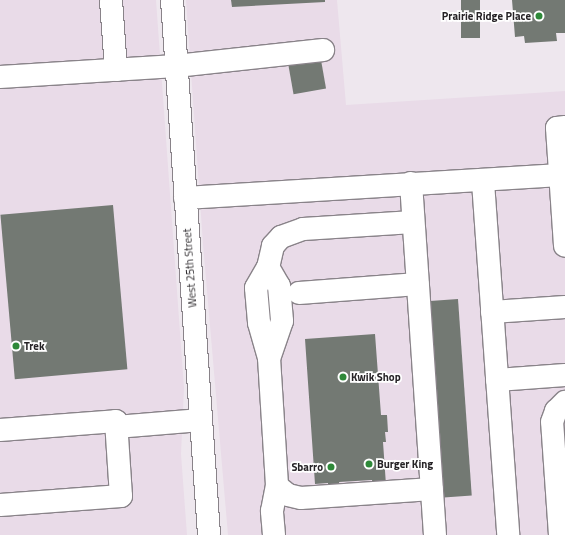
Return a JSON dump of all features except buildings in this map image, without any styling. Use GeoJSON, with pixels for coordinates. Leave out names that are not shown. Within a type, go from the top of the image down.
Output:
{"type":"FeatureCollection","features":[{"type":"Feature","properties":{"kind":"street"},"geometry":{"type":"LineString","coordinates":[[111,0],[116,70]]}},
{"type":"Feature","properties":{"kind":"street","name":"West 25th Street"},"geometry":{"type":"LineString","coordinates":[[172,0],[209,535]]}},
{"type":"Feature","properties":{"kind":"street"},"geometry":{"type":"LineString","coordinates":[[0,78],[176,66],[323,50]]}},
{"type":"Feature","properties":{"kind":"street"},"geometry":{"type":"LineString","coordinates":[[565,127],[557,128],[565,246]]}},
{"type":"Feature","properties":{"kind":"street"},"geometry":{"type":"LineString","coordinates":[[186,198],[411,183],[482,182],[560,175]]}},
{"type":"Feature","properties":{"kind":"street"},"geometry":{"type":"LineString","coordinates":[[482,182],[508,535]]}},
{"type":"Feature","properties":{"kind":"street"},"geometry":{"type":"LineString","coordinates":[[411,183],[435,535]]}},
{"type":"Feature","properties":{"kind":"street"},"geometry":{"type":"LineString","coordinates":[[274,535],[272,511],[278,486],[268,358],[282,321],[279,286],[268,267],[273,246],[291,232],[303,229],[413,222]]}},
{"type":"Feature","properties":{"kind":"street"},"geometry":{"type":"LineString","coordinates":[[299,293],[418,284]]}},
{"type":"Feature","properties":{"kind":"street"},"geometry":{"type":"LineString","coordinates":[[492,312],[565,307]]}},
{"type":"Feature","properties":{"kind":"street"},"geometry":{"type":"LineString","coordinates":[[497,380],[565,375]]}},
{"type":"Feature","properties":{"kind":"street"},"geometry":{"type":"LineString","coordinates":[[560,535],[552,422],[556,411],[565,402]]}},
{"type":"Feature","properties":{"kind":"street"},"geometry":{"type":"LineString","coordinates":[[116,427],[201,420]]}},
{"type":"Feature","properties":{"kind":"street"},"geometry":{"type":"LineString","coordinates":[[0,430],[116,421],[121,496],[0,505]]}},
{"type":"Feature","properties":{"kind":"street"},"geometry":{"type":"LineString","coordinates":[[278,486],[288,495],[301,498],[432,489]]}},
{"type":"Feature","properties":{"kind":"shaded area"},"geometry":{"type":"Polygon","coordinates":[[[0,0],[156,0],[184,388],[181,454],[187,535],[0,535],[0,0]]]}},
{"type":"Feature","properties":{"kind":"shaded area"},"geometry":{"type":"Polygon","coordinates":[[[186,0],[337,0],[346,105],[565,91],[565,535],[228,535],[203,244],[186,0]]]}},
{"type":"Feature","properties":{"kind":"place","name":"Prairie Ridge Place"},"geometry":{"type":"Point","coordinates":[539,16]}},
{"type":"Feature","properties":{"kind":"place","name":"Trek"},"geometry":{"type":"Point","coordinates":[16,346]}},
{"type":"Feature","properties":{"kind":"place","name":"Kwik Shop"},"geometry":{"type":"Point","coordinates":[343,377]}},
{"type":"Feature","properties":{"kind":"place","name":"Burger King"},"geometry":{"type":"Point","coordinates":[369,464]}},
{"type":"Feature","properties":{"kind":"place","name":"Sbarro"},"geometry":{"type":"Point","coordinates":[331,467]}}]}
